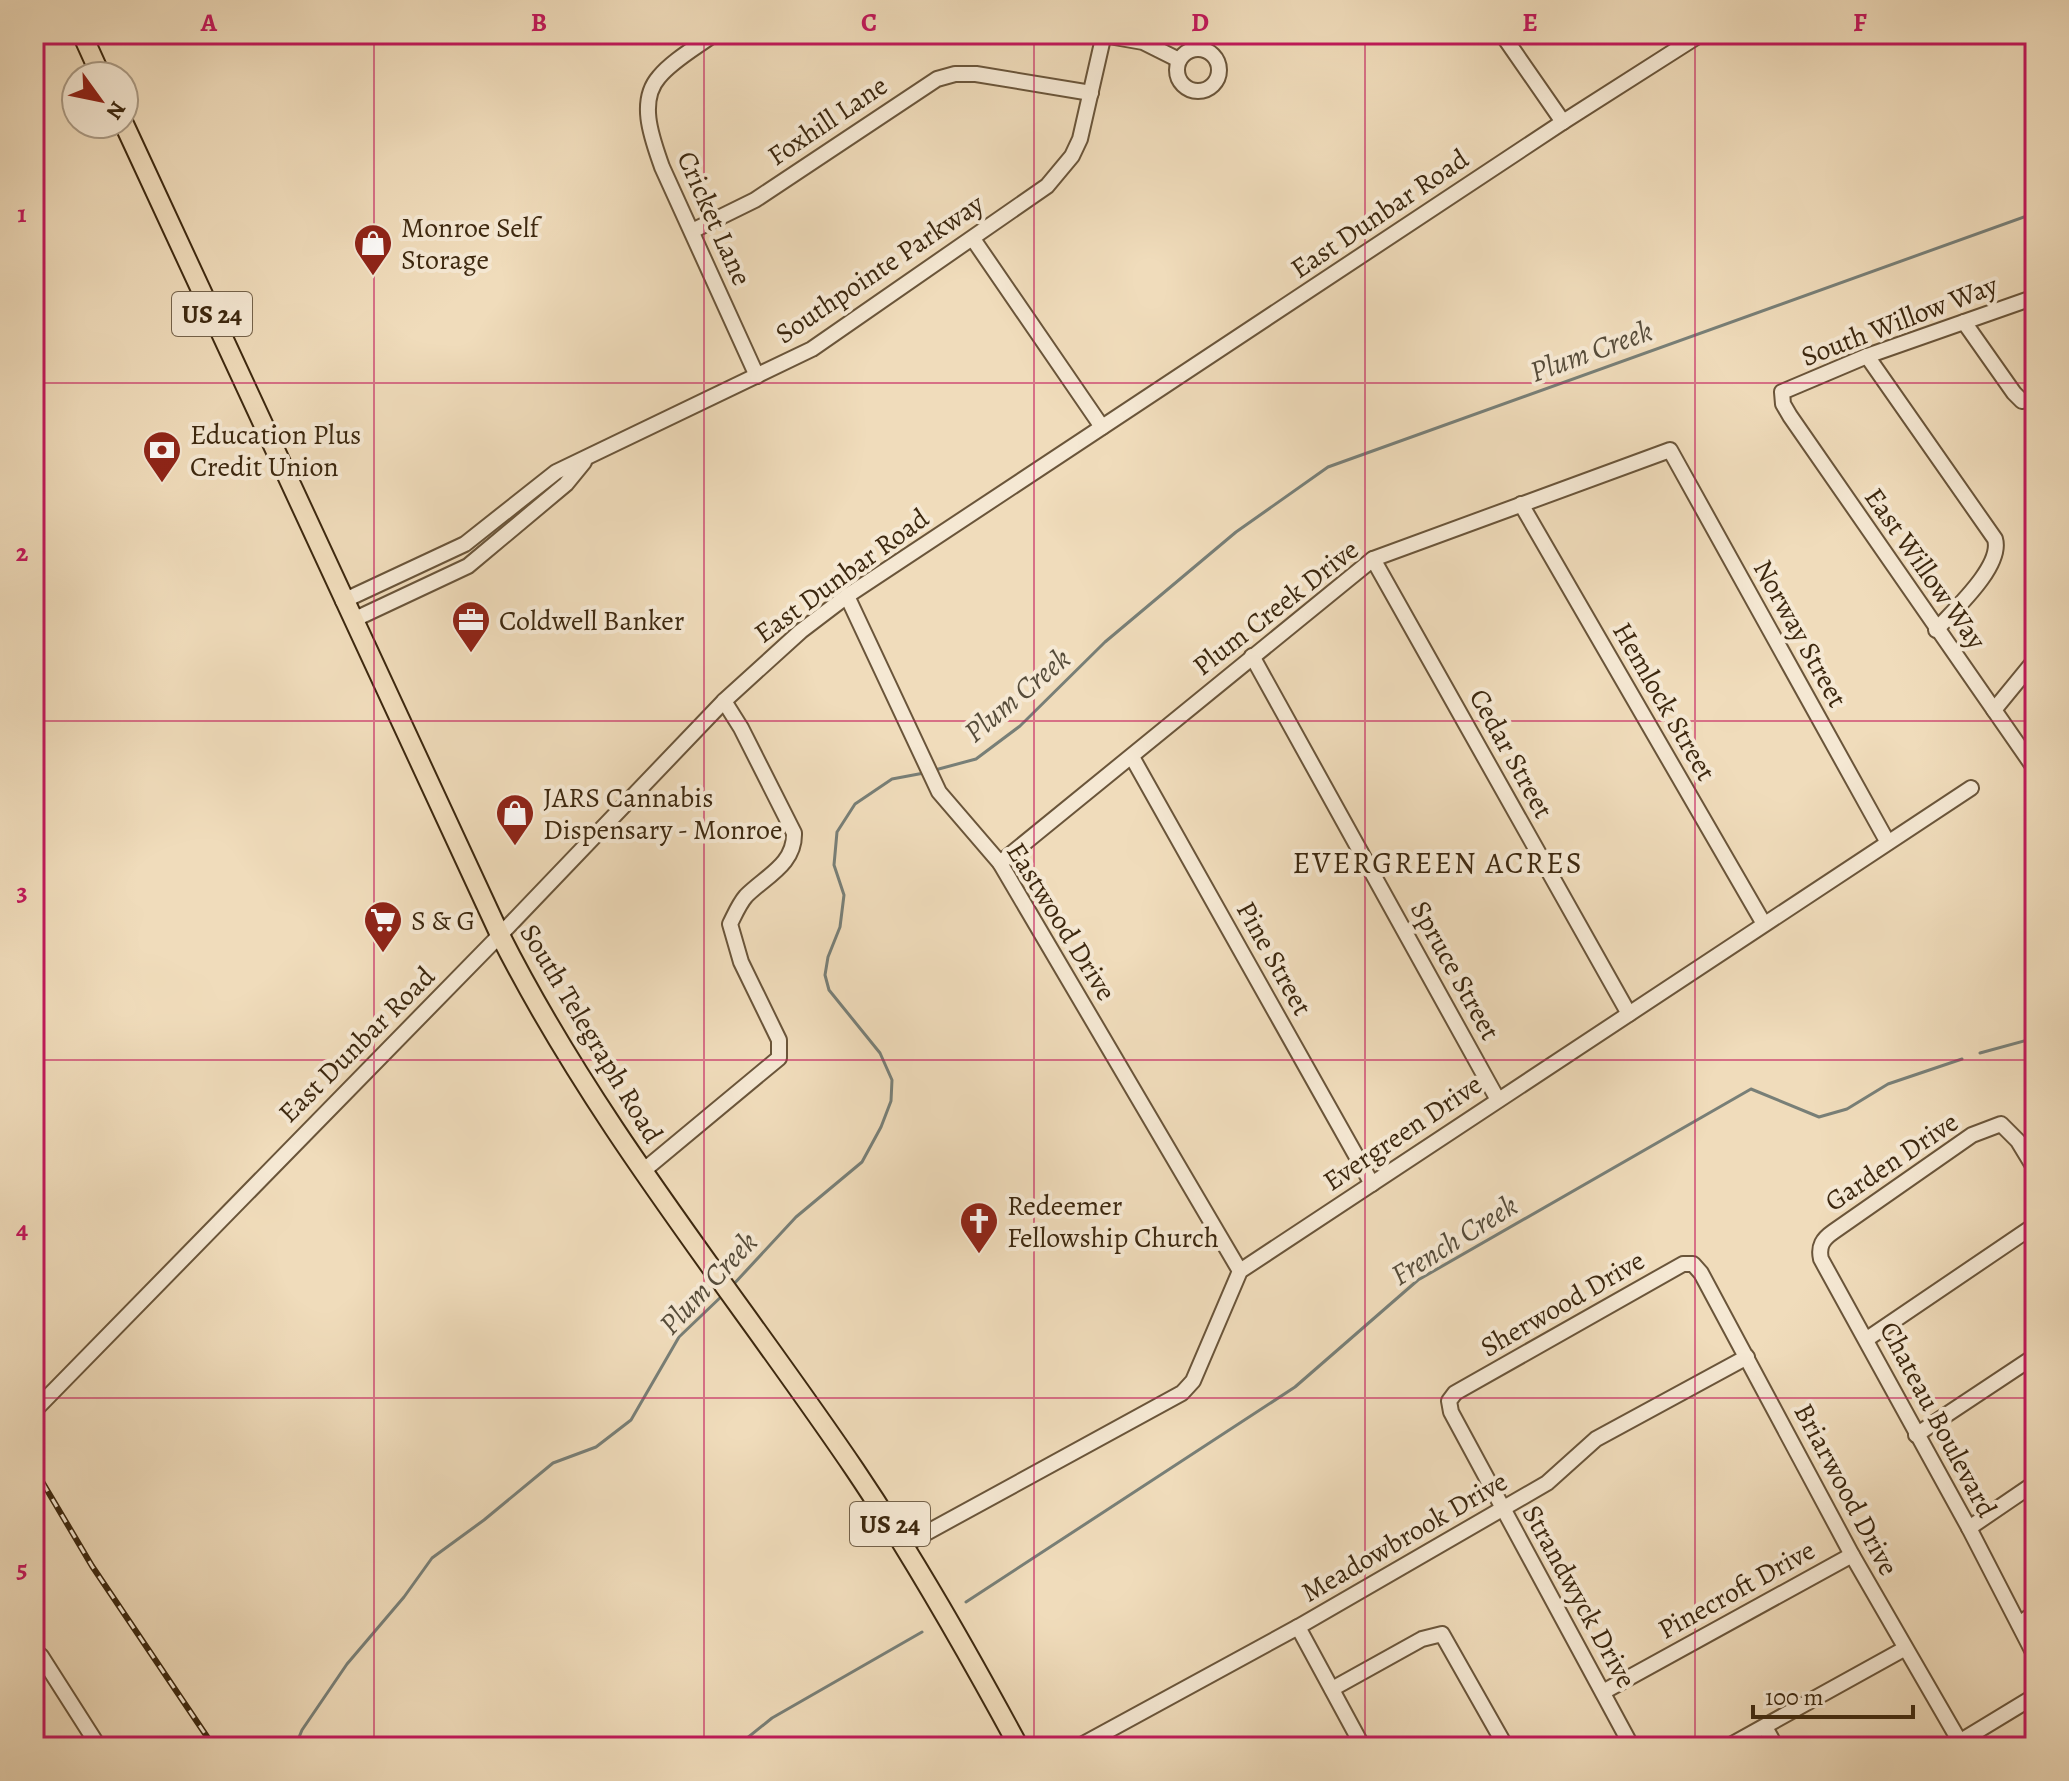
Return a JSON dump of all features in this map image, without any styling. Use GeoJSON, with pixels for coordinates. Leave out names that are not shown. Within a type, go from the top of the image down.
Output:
{"type":"FeatureCollection","features":[{"type":"Feature","properties":{"kind":"main road"},"geometry":{"type":"LineString","coordinates":[[82,34],[94,60]]}},
{"type":"Feature","properties":{"kind":"main road","name":"South Telegraph Road"},"geometry":{"type":"LineString","coordinates":[[131,140],[343,601],[537,1007],[580,1078],[643,1171],[854,1468],[904,1545],[1019,1747]]}},
{"type":"Feature","properties":{"kind":"street","name":"Cricket Lane"},"geometry":{"type":"LineString","coordinates":[[714,34],[657,78],[649,102],[652,138],[757,376]]}},
{"type":"Feature","properties":{"kind":"street"},"geometry":{"type":"LineString","coordinates":[[1502,34],[1563,122]]}},
{"type":"Feature","properties":{"kind":"street","name":"East Dunbar Road"},"geometry":{"type":"LineString","coordinates":[[34,1411],[500,935],[724,701],[801,631],[847,596],[1701,34]]}},
{"type":"Feature","properties":{"kind":"street"},"geometry":{"type":"LineString","coordinates":[[1104,35],[1143,42],[1179,60]]}},
{"type":"Feature","properties":{"kind":"street","name":"Southpointe Parkway"},"geometry":{"type":"LineString","coordinates":[[343,601],[465,544],[556,472],[812,349],[1047,186],[1060,172],[1080,139],[1104,35]]}},
{"type":"Feature","properties":{"kind":"street","name":"Foxhill Lane"},"geometry":{"type":"LineString","coordinates":[[692,231],[755,200],[937,79],[955,74],[987,75],[1091,93]]}},
{"type":"Feature","properties":{"kind":"street"},"geometry":{"type":"LineString","coordinates":[[973,239],[1102,427]]}},
{"type":"Feature","properties":{"kind":"street","name":"South Willow Way"},"geometry":{"type":"LineString","coordinates":[[1782,392],[1867,356],[2035,297]]}},
{"type":"Feature","properties":{"kind":"street"},"geometry":{"type":"LineString","coordinates":[[1964,322],[2014,393],[2022,401],[2035,398]]}},
{"type":"Feature","properties":{"kind":"street"},"geometry":{"type":"LineString","coordinates":[[1867,356],[1995,539],[1998,549],[1992,564],[1936,630]]}},
{"type":"Feature","properties":{"kind":"street","name":"East Willow Way"},"geometry":{"type":"LineString","coordinates":[[1782,392],[1783,404],[1790,416],[2035,769]]}},
{"type":"Feature","properties":{"kind":"street","name":"Plum Creek Drive"},"geometry":{"type":"LineString","coordinates":[[1000,863],[1373,559],[1670,450]]}},
{"type":"Feature","properties":{"kind":"street","name":"Norway Street"},"geometry":{"type":"LineString","coordinates":[[1670,450],[1887,841]]}},
{"type":"Feature","properties":{"kind":"street","name":"Southpointe Parkway"},"geometry":{"type":"LineString","coordinates":[[353,620],[468,566],[566,484],[587,459]]}},
{"type":"Feature","properties":{"kind":"street","name":"Hemlock Street"},"geometry":{"type":"LineString","coordinates":[[1521,504],[1764,924]]}},
{"type":"Feature","properties":{"kind":"street","name":"Cedar Street"},"geometry":{"type":"LineString","coordinates":[[1373,559],[1629,1014]]}},
{"type":"Feature","properties":{"kind":"street","name":"Eastwood Drive"},"geometry":{"type":"LineString","coordinates":[[847,596],[932,779],[1000,863],[1240,1271]]}},
{"type":"Feature","properties":{"kind":"street","name":"Spruce Street"},"geometry":{"type":"LineString","coordinates":[[1252,656],[1498,1100]]}},
{"type":"Feature","properties":{"kind":"street"},"geometry":{"type":"LineString","coordinates":[[1994,710],[2035,660]]}},
{"type":"Feature","properties":{"kind":"street"},"geometry":{"type":"LineString","coordinates":[[643,1171],[779,1058],[779,1040],[741,962],[730,924],[747,896],[787,860],[794,848],[794,833],[724,701]]}},
{"type":"Feature","properties":{"kind":"street","name":"Pine Street"},"geometry":{"type":"LineString","coordinates":[[1132,757],[1372,1184]]}},
{"type":"Feature","properties":{"kind":"street","name":"Evergreen Drive"},"geometry":{"type":"LineString","coordinates":[[1240,1271],[1971,788]]}},
{"type":"Feature","properties":{"kind":"street","name":"Garden Drive"},"geometry":{"type":"LineString","coordinates":[[1819,1250],[1824,1239],[1833,1232],[1972,1135],[2001,1124],[2018,1141],[2035,1169]]}},
{"type":"Feature","properties":{"kind":"street"},"geometry":{"type":"LineString","coordinates":[[1867,1339],[2035,1225]]}},
{"type":"Feature","properties":{"kind":"street","name":"Chateau Boulevard"},"geometry":{"type":"LineString","coordinates":[[1819,1250],[1821,1259],[1969,1528],[2035,1656]]}},
{"type":"Feature","properties":{"kind":"street","name":"Briarwood Drive"},"geometry":{"type":"LineString","coordinates":[[1687,1264],[1693,1264],[1701,1273],[1956,1745]]}},
{"type":"Feature","properties":{"kind":"street","name":"Sherwood Drive"},"geometry":{"type":"LineString","coordinates":[[1463,1389],[1687,1264]]}},
{"type":"Feature","properties":{"kind":"street"},"geometry":{"type":"LineString","coordinates":[[904,1545],[1182,1393],[1193,1381],[1240,1271]]}},
{"type":"Feature","properties":{"kind":"street"},"geometry":{"type":"LineString","coordinates":[[1916,1435],[2035,1356]]}},
{"type":"Feature","properties":{"kind":"street","name":"Meadowbrook Drive"},"geometry":{"type":"LineString","coordinates":[[1078,1747],[1298,1627],[1547,1483],[1596,1439],[1747,1357]]}},
{"type":"Feature","properties":{"kind":"street","name":"Strandwyck Drive"},"geometry":{"type":"LineString","coordinates":[[1463,1389],[1449,1401],[1451,1412],[1632,1747]]}},
{"type":"Feature","properties":{"kind":"street"},"geometry":{"type":"LineString","coordinates":[[1969,1528],[2035,1483]]}},
{"type":"Feature","properties":{"kind":"street","name":"Pinecroft Drive"},"geometry":{"type":"LineString","coordinates":[[1603,1692],[1852,1555]]}},
{"type":"Feature","properties":{"kind":"street"},"geometry":{"type":"LineString","coordinates":[[2019,1624],[2035,1613]]}},
{"type":"Feature","properties":{"kind":"street"},"geometry":{"type":"LineString","coordinates":[[1298,1627],[1363,1747]]}},
{"type":"Feature","properties":{"kind":"street"},"geometry":{"type":"LineString","coordinates":[[1332,1689],[1422,1639],[1442,1634],[1506,1747]]}},
{"type":"Feature","properties":{"kind":"street"},"geometry":{"type":"LineString","coordinates":[[1727,1747],[1904,1649]]}},
{"type":"Feature","properties":{"kind":"street"},"geometry":{"type":"LineString","coordinates":[[34,1650],[41,1656],[99,1747]]}},
{"type":"Feature","properties":{"kind":"street"},"geometry":{"type":"LineString","coordinates":[[1956,1745],[2035,1696]]}},
{"type":"Feature","properties":{"kind":"street"},"geometry":{"type":"LineString","coordinates":[[1765,1727],[1776,1747]]}},
{"type":"Feature","properties":{"kind":"waterway","name":"Plum Creek"},"geometry":{"type":"LineString","coordinates":[[935,770],[976,759],[1020,726],[1105,642],[1236,532],[1328,467],[2035,213]]}},
{"type":"Feature","properties":{"kind":"waterway","name":"Plum Creek"},"geometry":{"type":"LineString","coordinates":[[732,1286],[796,1217],[862,1162],[891,1101],[892,1080],[880,1053],[829,990],[825,975],[828,957],[840,927],[844,895],[834,865],[837,832],[855,804],[892,779],[924,773]]}},
{"type":"Feature","properties":{"kind":"waterway","name":"French Creek"},"geometry":{"type":"LineString","coordinates":[[1980,1053],[2035,1038]]}},
{"type":"Feature","properties":{"kind":"waterway","name":"French Creek"},"geometry":{"type":"LineString","coordinates":[[966,1602],[1295,1387],[1418,1280],[1751,1089],[1819,1117],[1847,1109],[1888,1084],[1962,1059]]}},
{"type":"Feature","properties":{"kind":"waterway","name":"Plum Creek"},"geometry":{"type":"LineString","coordinates":[[295,1747],[302,1730],[347,1664],[404,1597],[432,1558],[553,1463],[596,1447],[631,1420],[679,1337],[724,1294]]}},
{"type":"Feature","properties":{"kind":"waterway","name":"French Creek"},"geometry":{"type":"LineString","coordinates":[[736,1747],[772,1718],[922,1632]]}},
{"type":"Feature","properties":{"kind":"railway"},"geometry":{"type":"LineString","coordinates":[[34,1468],[92,1566],[214,1747]]}},
{"type":"Feature","properties":{"kind":"place","name":"Monroe Self Storage"},"geometry":{"type":"Point","coordinates":[373,277]}},
{"type":"Feature","properties":{"kind":"place","name":"Education Plus Credit Union"},"geometry":{"type":"Point","coordinates":[162,484]}},
{"type":"Feature","properties":{"kind":"place","name":"Coldwell Banker"},"geometry":{"type":"Point","coordinates":[471,654]}},
{"type":"Feature","properties":{"kind":"place","name":"JARS Cannabis Dispensary - Monroe"},"geometry":{"type":"Point","coordinates":[515,847]}},
{"type":"Feature","properties":{"kind":"place","name":"S & G"},"geometry":{"type":"Point","coordinates":[383,954]}},
{"type":"Feature","properties":{"kind":"place","name":"Redeemer Fellowship Church"},"geometry":{"type":"Point","coordinates":[979,1255]}},
{"type":"Feature","properties":{"kind":"district","name":"EVERGREEN ACRES"},"geometry":{"type":"Point","coordinates":[1438,863]}}]}
